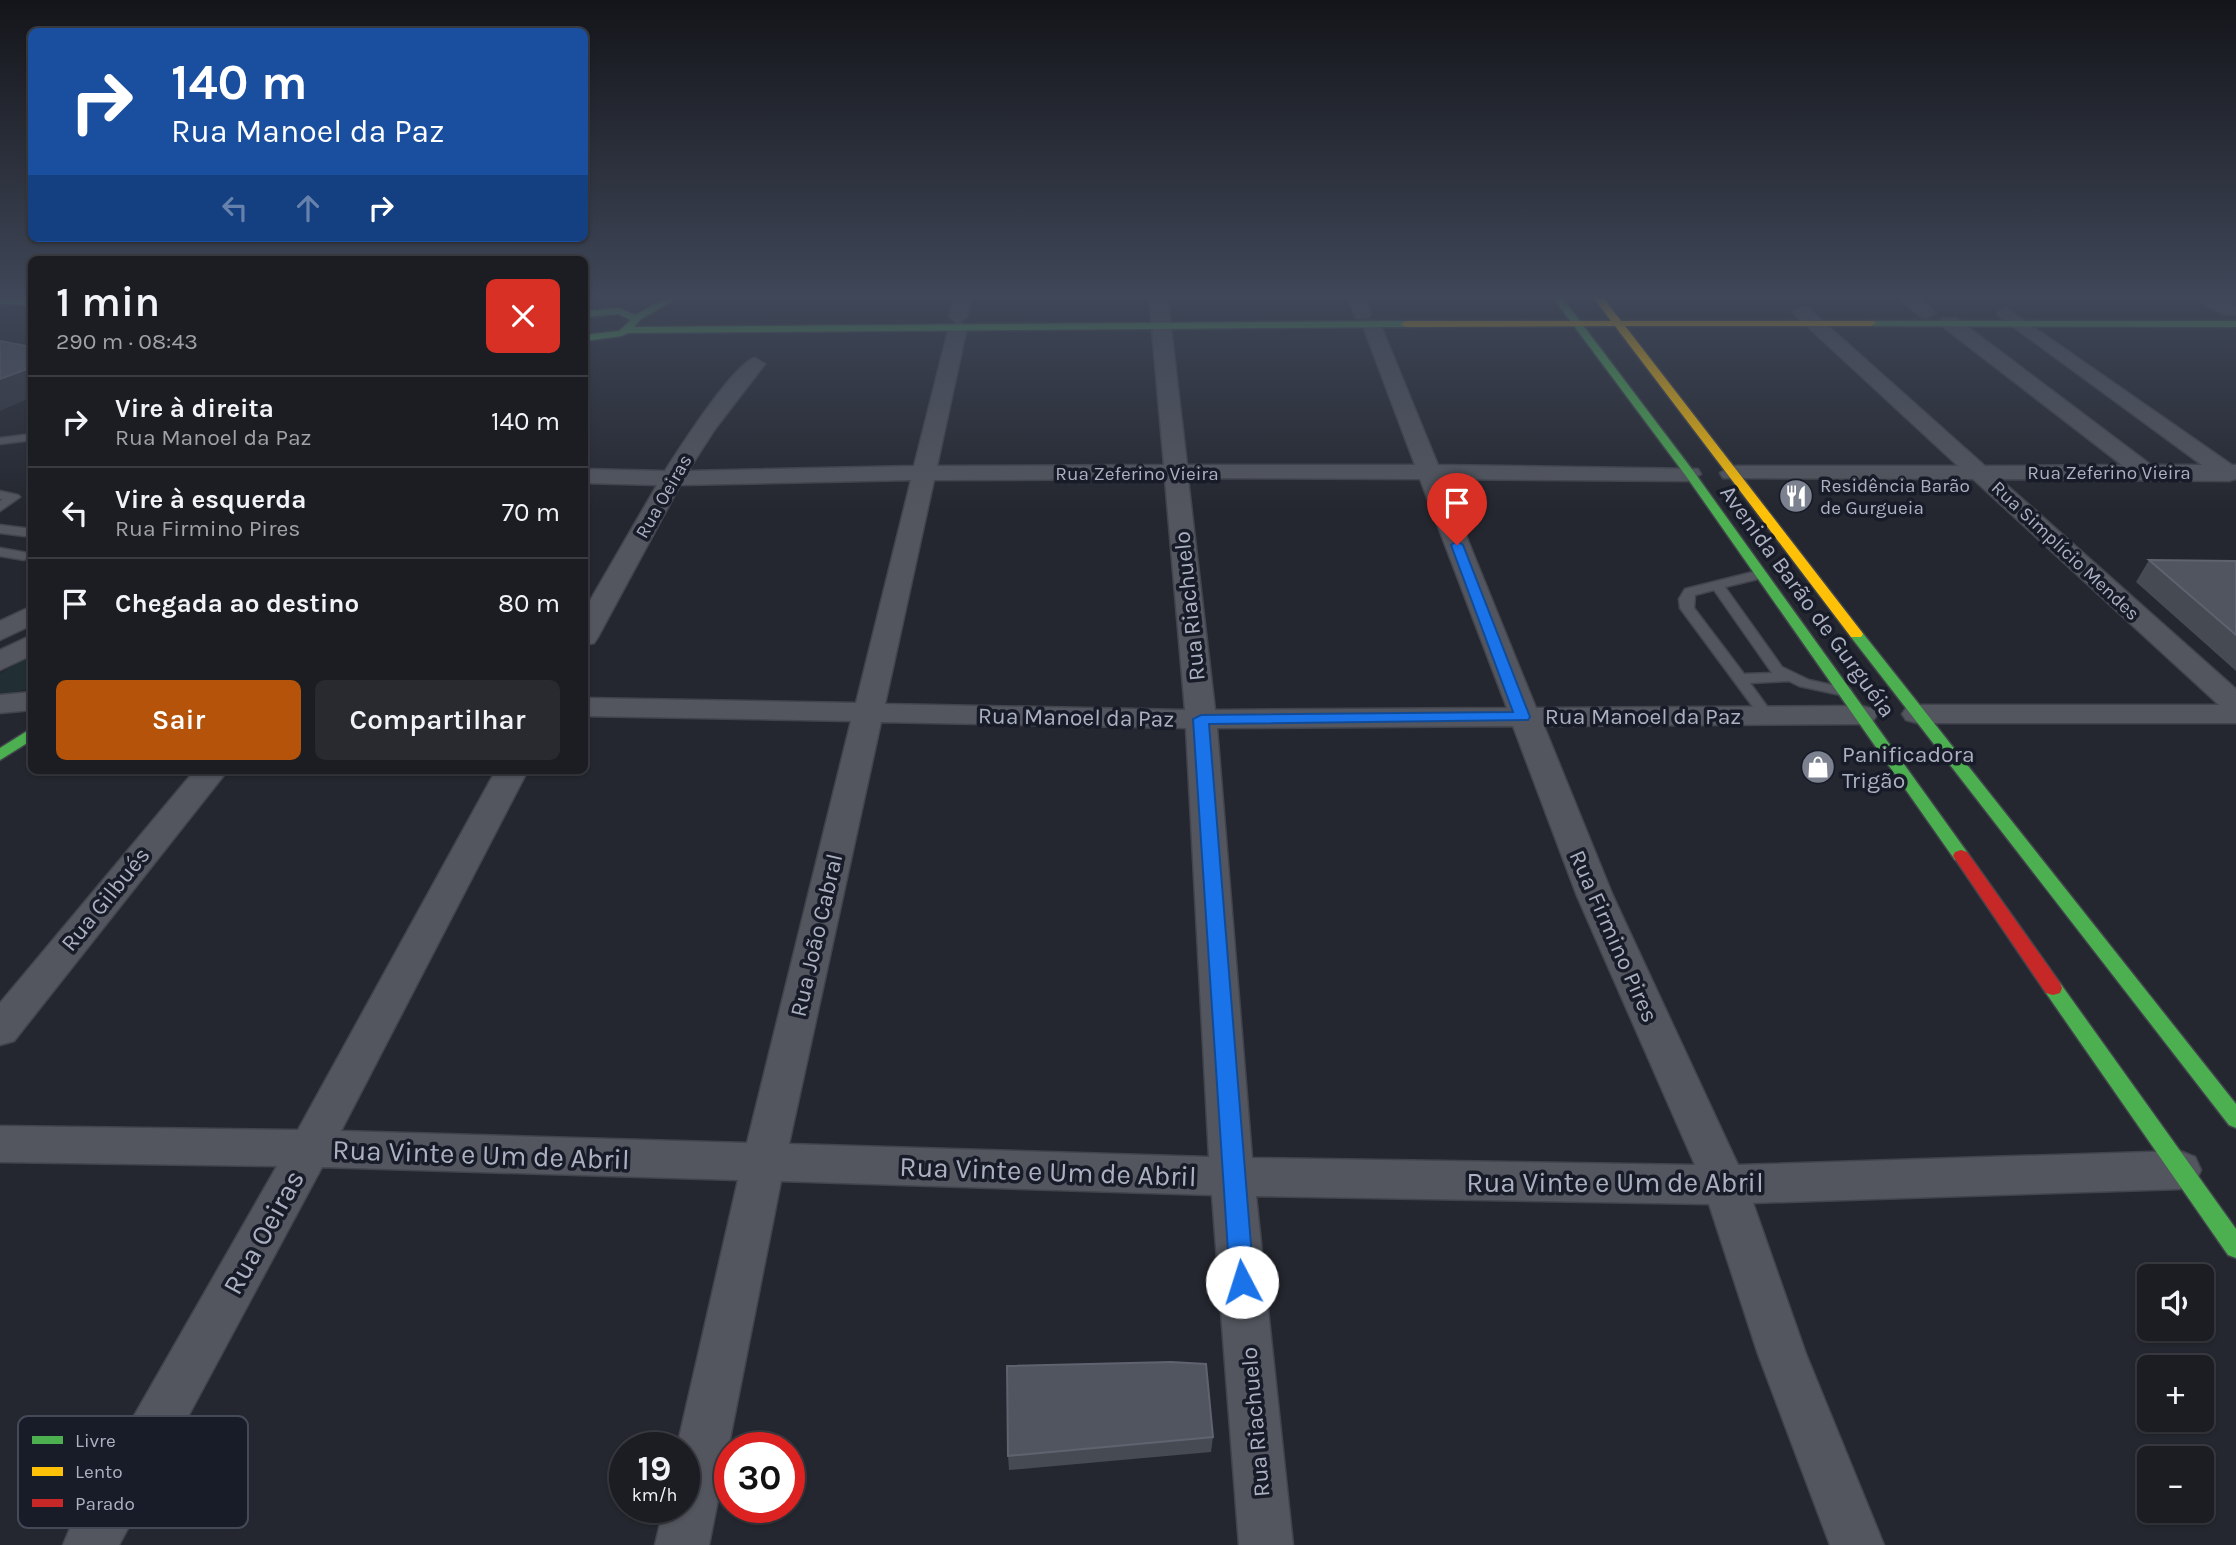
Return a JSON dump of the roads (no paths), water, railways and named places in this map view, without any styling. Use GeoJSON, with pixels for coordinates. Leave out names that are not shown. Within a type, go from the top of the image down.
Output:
{"type":"FeatureCollection","features":[{"type":"Feature","properties":{"kind":"main road","name":"Avenida Barão de Gurguéia"},"geometry":{"type":"LineString","coordinates":[[1610,367],[1690,474],[1854,704],[2236,1248]]}},
{"type":"Feature","properties":{"kind":"main road","name":"Avenida Barão de Gurguéia"},"geometry":{"type":"LineString","coordinates":[[1651,367],[1917,714],[2236,1119]]}},
{"type":"Feature","properties":{"kind":"main road"},"geometry":{"type":"LineString","coordinates":[[0,755],[28,736]]}},
{"type":"Feature","properties":{"kind":"street","name":"Rua Oeiras"},"geometry":{"type":"LineString","coordinates":[[588,630],[673,478],[724,398],[752,367]]}},
{"type":"Feature","properties":{"kind":"street","name":"Rua João Cabral"},"geometry":{"type":"LineString","coordinates":[[682,1545],[764,1161],[949,367]]}},
{"type":"Feature","properties":{"kind":"street","name":"Rua Riachuelo"},"geometry":{"type":"LineString","coordinates":[[1165,367],[1201,719],[1232,1177],[1266,1545]]}},
{"type":"Feature","properties":{"kind":"street","name":"Rua Firmino Pires"},"geometry":{"type":"LineString","coordinates":[[1386,367],[1595,896],[1725,1185],[1782,1354],[1857,1545]]}},
{"type":"Feature","properties":{"kind":"street","name":"Rua Simplício Mendes"},"geometry":{"type":"LineString","coordinates":[[1865,367],[2236,705]]}},
{"type":"Feature","properties":{"kind":"street"},"geometry":{"type":"LineString","coordinates":[[2008,367],[2145,472]]}},
{"type":"Feature","properties":{"kind":"street"},"geometry":{"type":"LineString","coordinates":[[2082,367],[2233,474]]}},
{"type":"Feature","properties":{"kind":"street","name":"Rua Zeferino Vieira"},"geometry":{"type":"LineString","coordinates":[[588,476],[673,478],[926,473],[1429,471],[1690,474]]}},
{"type":"Feature","properties":{"kind":"street","name":"Rua Zeferino Vieira"},"geometry":{"type":"LineString","coordinates":[[1731,473],[1980,471],[2233,474]]}},
{"type":"Feature","properties":{"kind":"street"},"geometry":{"type":"LineString","coordinates":[[0,632],[28,616]]}},
{"type":"Feature","properties":{"kind":"street"},"geometry":{"type":"LineString","coordinates":[[0,662],[28,645]]}},
{"type":"Feature","properties":{"kind":"street","name":"Rua Manoel da Paz"},"geometry":{"type":"LineString","coordinates":[[588,707],[1201,719],[1767,716],[1854,704]]}},
{"type":"Feature","properties":{"kind":"street"},"geometry":{"type":"LineString","coordinates":[[1917,714],[2236,714]]}},
{"type":"Feature","properties":{"kind":"street","name":"Rua Gilbués"},"geometry":{"type":"LineString","coordinates":[[0,1030],[209,774]]}},
{"type":"Feature","properties":{"kind":"street","name":"Rua Oeiras"},"geometry":{"type":"LineString","coordinates":[[161,1416],[310,1148],[510,774]]}},
{"type":"Feature","properties":{"kind":"street","name":"Rua Vinte e Um de Abril"},"geometry":{"type":"LineString","coordinates":[[0,1144],[310,1148],[1232,1177],[1725,1185],[2179,1170]]}},
{"type":"Feature","properties":{"kind":"street","name":"Rua Oeiras"},"geometry":{"type":"LineString","coordinates":[[90,1545],[99,1528]]}},
{"type":"Feature","properties":{"kind":"lane"},"geometry":{"type":"LineString","coordinates":[[0,441],[28,438]]}},
{"type":"Feature","properties":{"kind":"lane"},"geometry":{"type":"LineString","coordinates":[[0,495],[14,497],[0,506]]}},
{"type":"Feature","properties":{"kind":"lane"},"geometry":{"type":"LineString","coordinates":[[0,529],[28,533]]}},
{"type":"Feature","properties":{"kind":"lane"},"geometry":{"type":"LineString","coordinates":[[0,552],[24,556]]}},
{"type":"Feature","properties":{"kind":"lane"},"geometry":{"type":"LineString","coordinates":[[1761,574],[1690,592],[1686,598],[1687,608],[1767,716]]}},
{"type":"Feature","properties":{"kind":"lane"},"geometry":{"type":"LineString","coordinates":[[1717,585],[1777,670],[1854,704]]}},
{"type":"Feature","properties":{"kind":"lane"},"geometry":{"type":"LineString","coordinates":[[1739,679],[1789,677]]}},
{"type":"Feature","properties":{"kind":"place","name":"Residência Barão de Gurgueia"},"geometry":{"type":"Point","coordinates":[1796,496]}},
{"type":"Feature","properties":{"kind":"place","name":"Panificadora Trigão"},"geometry":{"type":"Point","coordinates":[1818,767]}}]}
